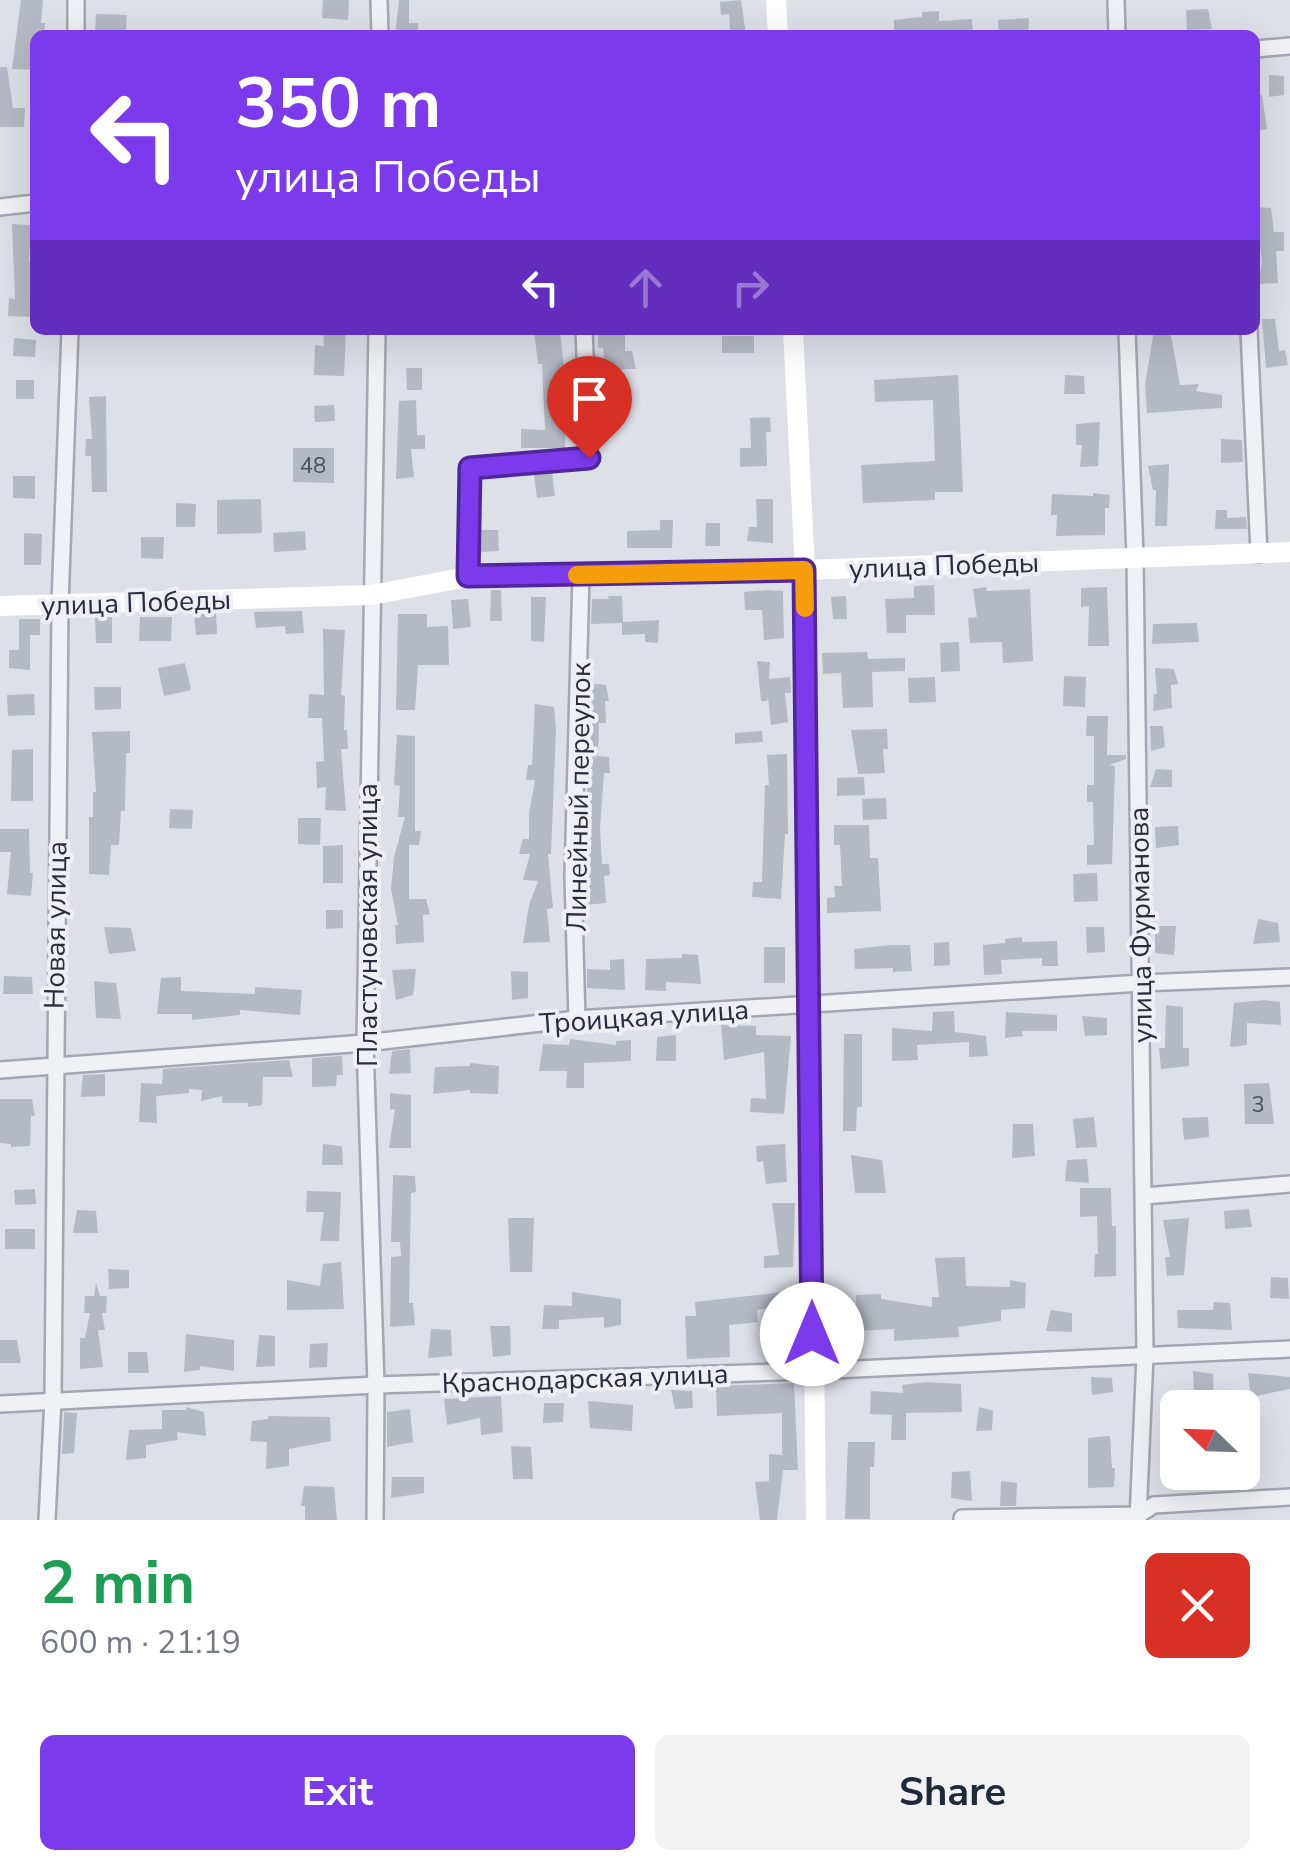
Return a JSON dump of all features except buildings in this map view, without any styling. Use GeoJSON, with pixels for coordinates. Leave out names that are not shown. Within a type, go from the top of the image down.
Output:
{"type":"FeatureCollection","features":[{"type":"Feature","properties":{"kind":"street"},"geometry":{"type":"LineString","coordinates":[[76,0],[76,30]]}},
{"type":"Feature","properties":{"kind":"street"},"geometry":{"type":"LineString","coordinates":[[380,0],[380,30]]}},
{"type":"Feature","properties":{"kind":"street"},"geometry":{"type":"LineString","coordinates":[[776,0],[778,30]]}},
{"type":"Feature","properties":{"kind":"street"},"geometry":{"type":"LineString","coordinates":[[1116,0],[1117,30]]}},
{"type":"Feature","properties":{"kind":"street"},"geometry":{"type":"LineString","coordinates":[[1260,49],[1290,46]]}},
{"type":"Feature","properties":{"kind":"street"},"geometry":{"type":"LineString","coordinates":[[0,207],[30,204]]}},
{"type":"Feature","properties":{"kind":"street","name":"Новая улица"},"geometry":{"type":"LineString","coordinates":[[47,1520],[53,1399],[60,604],[70,335]]}},
{"type":"Feature","properties":{"kind":"street","name":"Пластуновская улица"},"geometry":{"type":"LineString","coordinates":[[375,1520],[376,1385],[365,1043],[378,335]]}},
{"type":"Feature","properties":{"kind":"street"},"geometry":{"type":"LineString","coordinates":[[468,576],[470,468],[589,458],[584,335]]}},
{"type":"Feature","properties":{"kind":"street"},"geometry":{"type":"LineString","coordinates":[[793,335],[804,570],[816,1520]]}},
{"type":"Feature","properties":{"kind":"street","name":"улица Фурманова"},"geometry":{"type":"LineString","coordinates":[[1127,335],[1135,558],[1144,1196],[1145,1355],[1138,1518]]}},
{"type":"Feature","properties":{"kind":"street"},"geometry":{"type":"LineString","coordinates":[[1249,335],[1259,554]]}},
{"type":"Feature","properties":{"kind":"street","name":"улица Победы"},"geometry":{"type":"LineString","coordinates":[[0,606],[371,595],[468,576],[804,570],[1290,552]]}},
{"type":"Feature","properties":{"kind":"street","name":"Линейный переулок"},"geometry":{"type":"LineString","coordinates":[[578,1019],[574,877],[581,574]]}},
{"type":"Feature","properties":{"kind":"street","name":"Троицкая улица"},"geometry":{"type":"LineString","coordinates":[[0,1070],[365,1043],[578,1019],[1290,977]]}},
{"type":"Feature","properties":{"kind":"street"},"geometry":{"type":"LineString","coordinates":[[1144,1196],[1290,1184]]}},
{"type":"Feature","properties":{"kind":"street","name":"Краснодарская улица"},"geometry":{"type":"LineString","coordinates":[[0,1404],[1290,1349]]}},
{"type":"Feature","properties":{"kind":"street"},"geometry":{"type":"LineString","coordinates":[[962,1518],[1138,1518],[1154,1505],[1290,1497]]}},
{"type":"Feature","properties":{"kind":"slow traffic"},"geometry":{"type":"LineString","coordinates":[[577,575],[804,570],[805,608]]}},
{"type":"Feature","properties":{"kind":"route"},"geometry":{"type":"LineString","coordinates":[[589,458],[470,468],[468,576],[804,570],[812,1334]]}}]}
